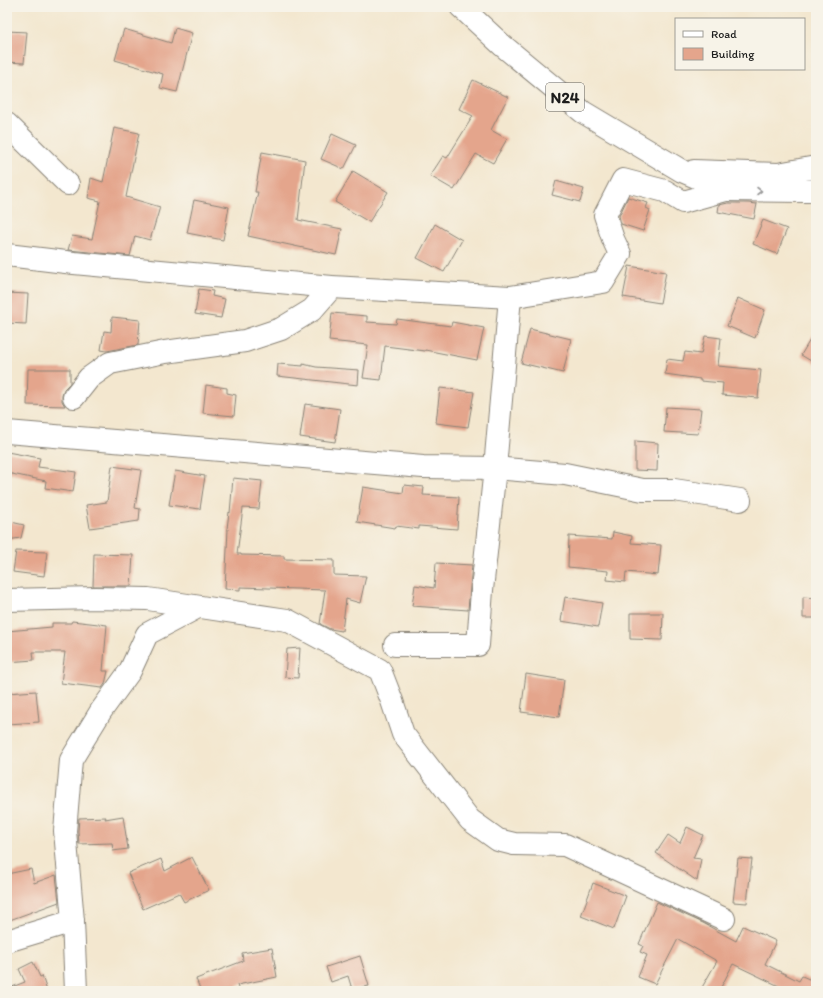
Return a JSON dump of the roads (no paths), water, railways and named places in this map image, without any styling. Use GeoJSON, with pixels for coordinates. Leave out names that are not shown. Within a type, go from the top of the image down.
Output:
{"type":"FeatureCollection","features":[{"type":"Feature","properties":{"kind":"street","name":"N24"},"geometry":{"type":"LineString","coordinates":[[461,7],[502,45],[583,112],[682,171],[726,190],[816,190]]}},
{"type":"Feature","properties":{"kind":"street"},"geometry":{"type":"LineString","coordinates":[[7,124],[68,184]]}},
{"type":"Feature","properties":{"kind":"street","name":"N24"},"geometry":{"type":"LineString","coordinates":[[682,171],[778,174],[816,167]]}},
{"type":"Feature","properties":{"kind":"street"},"geometry":{"type":"LineString","coordinates":[[7,255],[82,264],[332,287],[510,296],[603,282],[620,254],[605,215],[623,180],[665,191],[683,202],[726,190]]}},
{"type":"Feature","properties":{"kind":"street"},"geometry":{"type":"LineString","coordinates":[[74,397],[89,378],[110,363],[165,352],[245,341],[282,329],[312,310],[332,287]]}},
{"type":"Feature","properties":{"kind":"street"},"geometry":{"type":"LineString","coordinates":[[395,645],[478,645],[510,296]]}},
{"type":"Feature","properties":{"kind":"street"},"geometry":{"type":"LineString","coordinates":[[7,432],[423,466],[495,468],[565,474],[643,490],[674,490],[740,500]]}},
{"type":"Feature","properties":{"kind":"street"},"geometry":{"type":"LineString","coordinates":[[7,600],[95,598],[148,600],[287,620],[380,670],[392,701],[402,734],[470,820],[498,840],[514,844],[565,845],[724,919]]}},
{"type":"Feature","properties":{"kind":"street"},"geometry":{"type":"LineString","coordinates":[[76,991],[73,921],[65,831],[71,760],[101,710],[130,671],[147,634],[198,607]]}},
{"type":"Feature","properties":{"kind":"street"},"geometry":{"type":"LineString","coordinates":[[7,941],[73,921]]}}]}
